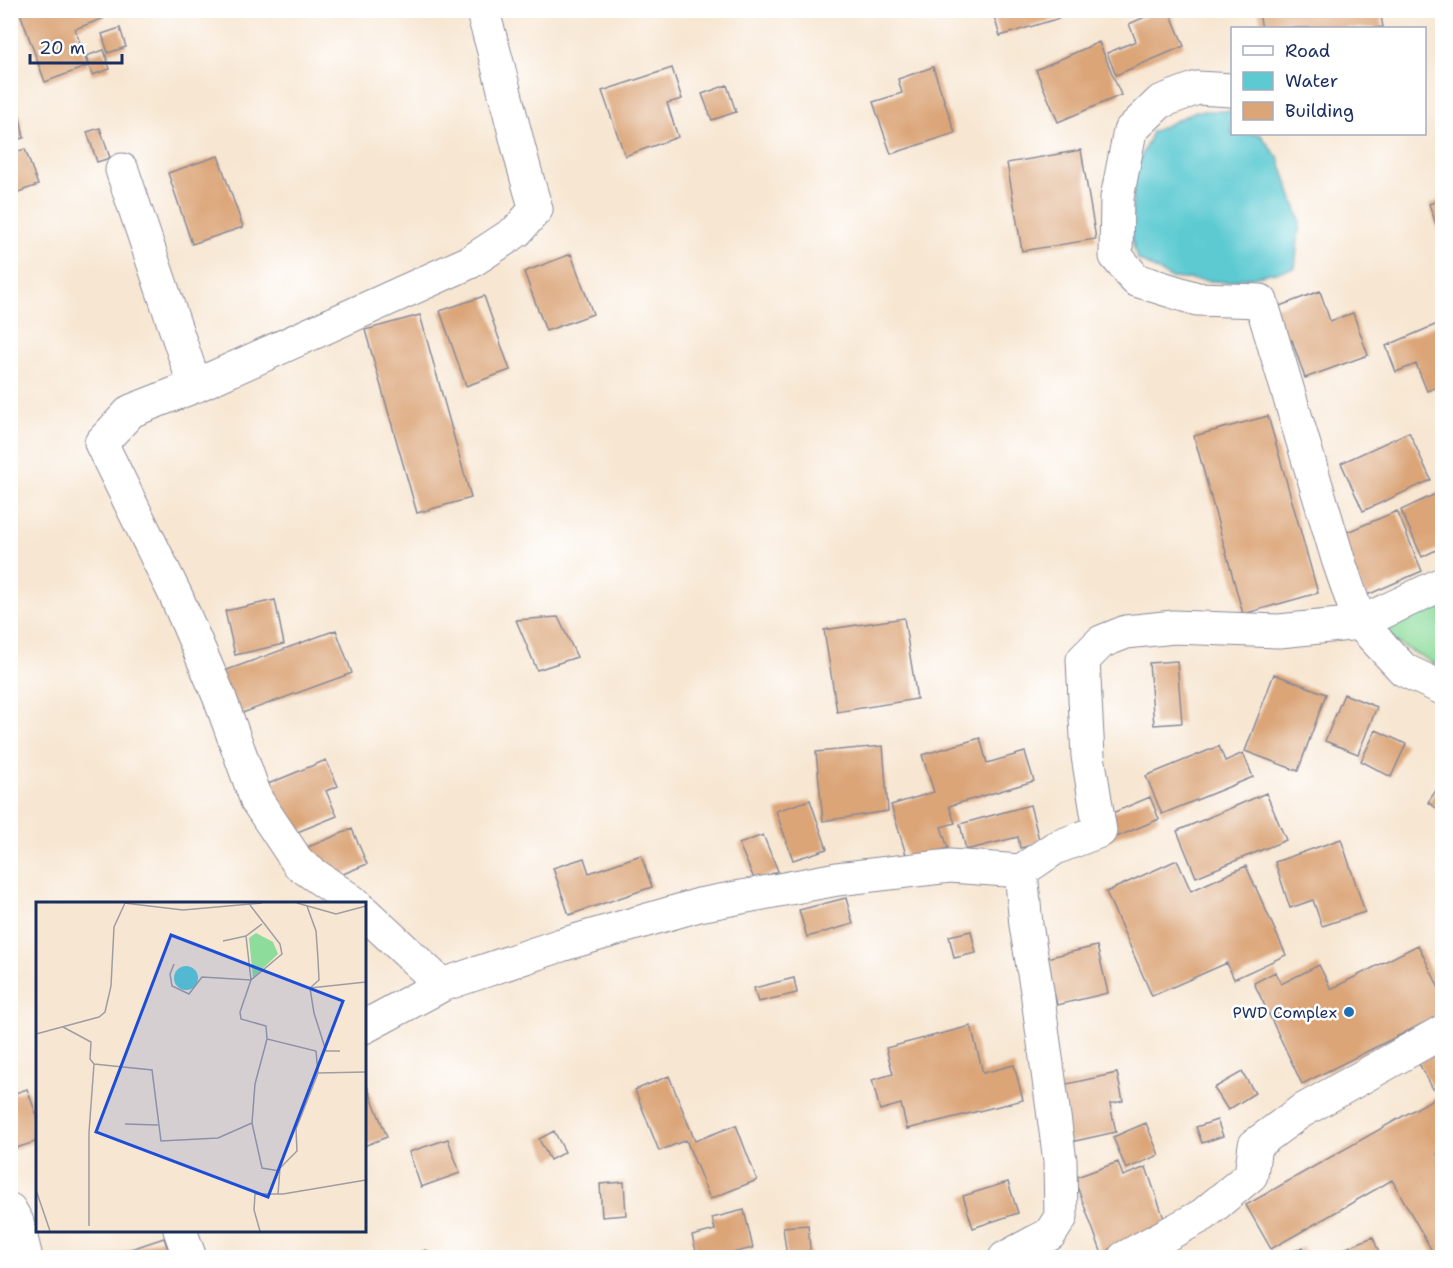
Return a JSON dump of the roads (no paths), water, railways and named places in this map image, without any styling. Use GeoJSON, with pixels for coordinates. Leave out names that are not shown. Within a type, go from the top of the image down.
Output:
{"type":"FeatureCollection","features":[{"type":"Feature","properties":{"kind":"street"},"geometry":{"type":"LineString","coordinates":[[355,902],[299,864],[257,801],[219,696],[176,596],[101,444],[131,411],[195,386],[471,262],[518,231],[536,209],[525,176],[482,10]]}},
{"type":"Feature","properties":{"kind":"street"},"geometry":{"type":"LineString","coordinates":[[1231,90],[1197,88],[1160,102],[1130,131],[1117,198],[1116,256],[1136,280],[1197,299],[1261,301],[1338,559],[1360,622],[1404,670],[1443,688]]}},
{"type":"Feature","properties":{"kind":"street"},"geometry":{"type":"LineString","coordinates":[[122,170],[195,386]]}},
{"type":"Feature","properties":{"kind":"street"},"geometry":{"type":"LineString","coordinates":[[366,1026],[442,985],[561,945],[699,905],[837,879],[950,866],[1021,871],[1055,848],[1100,831],[1088,756],[1083,660],[1101,642],[1126,632],[1174,627],[1279,631],[1360,622],[1443,584]]}},
{"type":"Feature","properties":{"kind":"street"},"geometry":{"type":"LineString","coordinates":[[1005,1257],[1050,1234],[1060,1217],[1060,1161],[1026,925],[1021,871]]}},
{"type":"Feature","properties":{"kind":"street"},"geometry":{"type":"LineString","coordinates":[[366,914],[442,985]]}},
{"type":"Feature","properties":{"kind":"street"},"geometry":{"type":"LineString","coordinates":[[1124,1257],[1203,1215],[1251,1175],[1255,1145],[1300,1112],[1443,1032]]}},
{"type":"Feature","properties":{"kind":"street"},"geometry":{"type":"LineString","coordinates":[[10,1210],[17,1222],[26,1257]]}},
{"type":"Feature","properties":{"kind":"street"},"geometry":{"type":"LineString","coordinates":[[181,1232],[190,1257]]}},
{"type":"Feature","properties":{"kind":"water"},"geometry":{"type":"Polygon","coordinates":[[[1196,111],[1231,111],[1231,135],[1261,135],[1279,159],[1300,220],[1295,268],[1227,282],[1171,278],[1137,259],[1130,232],[1135,171],[1152,132],[1196,111]]]}},
{"type":"Feature","properties":{"kind":"place","name":"PWD Complex"},"geometry":{"type":"Point","coordinates":[1349,1012]}}]}
